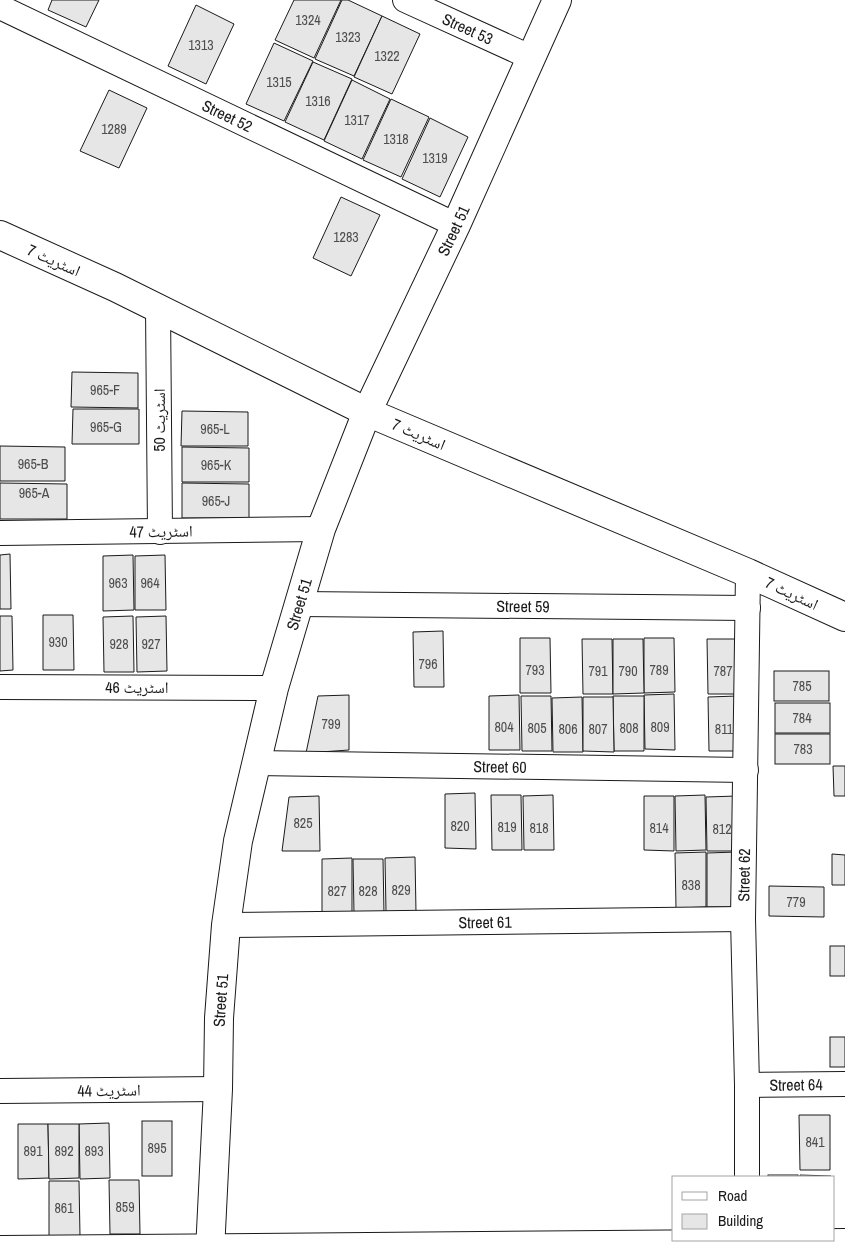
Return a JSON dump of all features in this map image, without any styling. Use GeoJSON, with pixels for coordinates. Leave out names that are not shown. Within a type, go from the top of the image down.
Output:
{"type":"FeatureCollection","features":[{"type":"Feature","properties":{"kind":"street","name":"Street 53"},"geometry":{"type":"LineString","coordinates":[[405,0],[530,57]]}},
{"type":"Feature","properties":{"kind":"street","name":"Street 51"},"geometry":{"type":"LineString","coordinates":[[210,1248],[218,1089],[219,1018],[226,925],[238,841],[274,688],[321,530],[367,412],[456,225],[557,0]]}},
{"type":"Feature","properties":{"kind":"street","name":"Street 52"},"geometry":{"type":"LineString","coordinates":[[5,11],[456,225]]}},
{"type":"Feature","properties":{"kind":"street","name":"اسٹریٹ 7"},"geometry":{"type":"LineString","coordinates":[[0,235],[158,308],[367,412],[748,573],[845,617]]}},
{"type":"Feature","properties":{"kind":"street","name":"اسٹریٹ 50"},"geometry":{"type":"LineString","coordinates":[[158,308],[160,532]]}},
{"type":"Feature","properties":{"kind":"street","name":"اسٹریٹ 47"},"geometry":{"type":"LineString","coordinates":[[0,533],[321,530]]}},
{"type":"Feature","properties":{"kind":"street","name":"Street 62"},"geometry":{"type":"LineString","coordinates":[[746,1176],[747,1086],[743,919],[748,573]]}},
{"type":"Feature","properties":{"kind":"street","name":"Street 59"},"geometry":{"type":"LineString","coordinates":[[299,604],[748,608]]}},
{"type":"Feature","properties":{"kind":"street","name":"اسٹریٹ 46"},"geometry":{"type":"LineString","coordinates":[[0,687],[274,688]]}},
{"type":"Feature","properties":{"kind":"street","name":"Street 60"},"geometry":{"type":"LineString","coordinates":[[255,763],[746,770]]}},
{"type":"Feature","properties":{"kind":"street","name":"Street 61"},"geometry":{"type":"LineString","coordinates":[[226,925],[743,919]]}},
{"type":"Feature","properties":{"kind":"street","name":"Street 64"},"geometry":{"type":"LineString","coordinates":[[747,1086],[845,1084]]}},
{"type":"Feature","properties":{"kind":"street","name":"اسٹریٹ 44"},"geometry":{"type":"LineString","coordinates":[[0,1091],[218,1089]]}},
{"type":"Feature","properties":{"kind":"street"},"geometry":{"type":"LineString","coordinates":[[0,1248],[210,1248],[679,1241]]}},
{"type":"Feature","properties":{"kind":"building"},"geometry":{"type":"Polygon","coordinates":[[[52,0],[99,0],[86,27],[48,10],[52,0]]]}},
{"type":"Feature","properties":{"kind":"building"},"geometry":{"type":"Polygon","coordinates":[[[294,0],[341,0],[314,58],[275,40],[294,0]]]}},
{"type":"Feature","properties":{"kind":"building"},"geometry":{"type":"Polygon","coordinates":[[[342,0],[348,0],[382,16],[354,76],[315,59],[342,0]]]}},
{"type":"Feature","properties":{"kind":"building"},"geometry":{"type":"Polygon","coordinates":[[[196,5],[234,24],[206,84],[168,66],[196,5]]]}},
{"type":"Feature","properties":{"kind":"building"},"geometry":{"type":"Polygon","coordinates":[[[382,16],[420,34],[392,94],[354,77],[382,16]]]}},
{"type":"Feature","properties":{"kind":"building"},"geometry":{"type":"Polygon","coordinates":[[[274,43],[313,61],[284,121],[246,104],[274,43]]]}},
{"type":"Feature","properties":{"kind":"building"},"geometry":{"type":"Polygon","coordinates":[[[313,62],[352,79],[324,140],[285,122],[313,62]]]}},
{"type":"Feature","properties":{"kind":"building"},"geometry":{"type":"Polygon","coordinates":[[[352,80],[390,99],[362,159],[324,141],[352,80]]]}},
{"type":"Feature","properties":{"kind":"building"},"geometry":{"type":"Polygon","coordinates":[[[109,90],[147,108],[119,168],[80,151],[109,90]]]}},
{"type":"Feature","properties":{"kind":"building"},"geometry":{"type":"Polygon","coordinates":[[[391,99],[429,117],[401,177],[363,160],[391,99]]]}},
{"type":"Feature","properties":{"kind":"building"},"geometry":{"type":"Polygon","coordinates":[[[430,118],[468,137],[440,197],[402,179],[430,118]]]}},
{"type":"Feature","properties":{"kind":"building"},"geometry":{"type":"Polygon","coordinates":[[[341,197],[380,215],[351,276],[313,258],[341,197]]]}},
{"type":"Feature","properties":{"kind":"building"},"geometry":{"type":"Polygon","coordinates":[[[72,372],[138,373],[138,408],[71,407],[72,372]]]}},
{"type":"Feature","properties":{"kind":"building"},"geometry":{"type":"Polygon","coordinates":[[[73,409],[139,409],[139,444],[72,444],[73,409]]]}},
{"type":"Feature","properties":{"kind":"building"},"geometry":{"type":"Polygon","coordinates":[[[182,411],[248,412],[248,446],[181,446],[182,411]]]}},
{"type":"Feature","properties":{"kind":"building"},"geometry":{"type":"Polygon","coordinates":[[[0,446],[65,447],[65,481],[0,481],[0,446]]]}},
{"type":"Feature","properties":{"kind":"building"},"geometry":{"type":"Polygon","coordinates":[[[182,447],[249,448],[249,482],[182,482],[182,447]]]}},
{"type":"Feature","properties":{"kind":"building"},"geometry":{"type":"Polygon","coordinates":[[[0,483],[67,484],[67,519],[0,519],[0,483]]]}},
{"type":"Feature","properties":{"kind":"building"},"geometry":{"type":"Polygon","coordinates":[[[182,483],[249,484],[249,518],[182,518],[182,483]]]}},
{"type":"Feature","properties":{"kind":"building"},"geometry":{"type":"Polygon","coordinates":[[[10,554],[11,609],[0,609],[0,555],[10,554]]]}},
{"type":"Feature","properties":{"kind":"building"},"geometry":{"type":"Polygon","coordinates":[[[133,555],[134,610],[103,611],[103,556],[133,555]]]}},
{"type":"Feature","properties":{"kind":"building"},"geometry":{"type":"Polygon","coordinates":[[[165,555],[166,610],[135,610],[135,556],[165,555]]]}},
{"type":"Feature","properties":{"kind":"building"},"geometry":{"type":"Polygon","coordinates":[[[43,615],[73,615],[74,670],[43,670],[43,615]]]}},
{"type":"Feature","properties":{"kind":"building"},"geometry":{"type":"Polygon","coordinates":[[[0,616],[12,616],[13,670],[0,671],[0,616]]]}},
{"type":"Feature","properties":{"kind":"building"},"geometry":{"type":"Polygon","coordinates":[[[133,616],[134,672],[104,672],[103,617],[133,616]]]}},
{"type":"Feature","properties":{"kind":"building"},"geometry":{"type":"Polygon","coordinates":[[[166,616],[167,671],[137,672],[136,617],[166,616]]]}},
{"type":"Feature","properties":{"kind":"building"},"geometry":{"type":"Polygon","coordinates":[[[443,631],[444,687],[414,687],[413,632],[443,631]]]}},
{"type":"Feature","properties":{"kind":"building"},"geometry":{"type":"Polygon","coordinates":[[[520,638],[550,638],[551,693],[520,693],[520,638]]]}},
{"type":"Feature","properties":{"kind":"building"},"geometry":{"type":"Polygon","coordinates":[[[644,638],[674,638],[675,692],[644,693],[644,638]]]}},
{"type":"Feature","properties":{"kind":"building"},"geometry":{"type":"Polygon","coordinates":[[[582,639],[612,639],[613,694],[583,694],[582,639]]]}},
{"type":"Feature","properties":{"kind":"building"},"geometry":{"type":"Polygon","coordinates":[[[613,639],[643,639],[644,693],[613,694],[613,639]]]}},
{"type":"Feature","properties":{"kind":"building"},"geometry":{"type":"Polygon","coordinates":[[[707,639],[738,639],[738,694],[708,694],[707,639]]]}},
{"type":"Feature","properties":{"kind":"building"},"geometry":{"type":"Polygon","coordinates":[[[774,671],[829,671],[829,701],[774,701],[774,671]]]}},
{"type":"Feature","properties":{"kind":"building"},"geometry":{"type":"Polygon","coordinates":[[[674,694],[675,750],[645,749],[644,695],[674,694]]]}},
{"type":"Feature","properties":{"kind":"building"},"geometry":{"type":"Polygon","coordinates":[[[349,695],[349,750],[306,753],[318,696],[349,695]]]}},
{"type":"Feature","properties":{"kind":"building"},"geometry":{"type":"Polygon","coordinates":[[[519,695],[520,750],[489,750],[489,696],[519,695]]]}},
{"type":"Feature","properties":{"kind":"building"},"geometry":{"type":"Polygon","coordinates":[[[521,696],[551,696],[552,751],[522,751],[521,696]]]}},
{"type":"Feature","properties":{"kind":"building"},"geometry":{"type":"Polygon","coordinates":[[[613,696],[644,696],[644,751],[614,751],[613,696]]]}},
{"type":"Feature","properties":{"kind":"building"},"geometry":{"type":"Polygon","coordinates":[[[738,696],[739,751],[709,751],[708,697],[738,696]]]}},
{"type":"Feature","properties":{"kind":"building"},"geometry":{"type":"Polygon","coordinates":[[[582,697],[583,752],[553,752],[552,698],[582,697]]]}},
{"type":"Feature","properties":{"kind":"building"},"geometry":{"type":"Polygon","coordinates":[[[583,697],[613,697],[614,752],[583,751],[583,697]]]}},
{"type":"Feature","properties":{"kind":"building"},"geometry":{"type":"Polygon","coordinates":[[[775,703],[830,703],[830,733],[775,733],[775,703]]]}},
{"type":"Feature","properties":{"kind":"building"},"geometry":{"type":"Polygon","coordinates":[[[775,734],[830,734],[830,764],[775,764],[775,734]]]}},
{"type":"Feature","properties":{"kind":"building"},"geometry":{"type":"Polygon","coordinates":[[[833,766],[845,766],[845,796],[834,796],[833,766]]]}},
{"type":"Feature","properties":{"kind":"building"},"geometry":{"type":"Polygon","coordinates":[[[475,793],[476,849],[445,848],[445,794],[475,793]]]}},
{"type":"Feature","properties":{"kind":"building"},"geometry":{"type":"Polygon","coordinates":[[[491,795],[521,795],[522,850],[492,850],[491,795]]]}},
{"type":"Feature","properties":{"kind":"building"},"geometry":{"type":"Polygon","coordinates":[[[553,795],[554,850],[524,850],[523,796],[553,795]]]}},
{"type":"Feature","properties":{"kind":"building"},"geometry":{"type":"Polygon","coordinates":[[[705,795],[706,850],[676,851],[675,796],[705,795]]]}},
{"type":"Feature","properties":{"kind":"building"},"geometry":{"type":"Polygon","coordinates":[[[319,796],[320,851],[282,851],[289,797],[319,796]]]}},
{"type":"Feature","properties":{"kind":"building"},"geometry":{"type":"Polygon","coordinates":[[[644,796],[674,796],[674,851],[644,850],[644,796]]]}},
{"type":"Feature","properties":{"kind":"building"},"geometry":{"type":"Polygon","coordinates":[[[737,796],[737,851],[707,851],[706,797],[737,796]]]}},
{"type":"Feature","properties":{"kind":"building"},"geometry":{"type":"Polygon","coordinates":[[[706,852],[706,907],[676,908],[675,853],[706,852]]]}},
{"type":"Feature","properties":{"kind":"building"},"geometry":{"type":"Polygon","coordinates":[[[737,852],[738,907],[707,907],[707,853],[737,852]]]}},
{"type":"Feature","properties":{"kind":"building"},"geometry":{"type":"Polygon","coordinates":[[[832,854],[845,855],[845,885],[832,885],[832,854]]]}},
{"type":"Feature","properties":{"kind":"building"},"geometry":{"type":"Polygon","coordinates":[[[415,857],[416,912],[386,912],[385,858],[415,857]]]}},
{"type":"Feature","properties":{"kind":"building"},"geometry":{"type":"Polygon","coordinates":[[[352,858],[352,913],[322,913],[322,859],[352,858]]]}},
{"type":"Feature","properties":{"kind":"building"},"geometry":{"type":"Polygon","coordinates":[[[353,859],[383,859],[384,914],[354,914],[353,859]]]}},
{"type":"Feature","properties":{"kind":"building"},"geometry":{"type":"Polygon","coordinates":[[[769,886],[824,887],[824,917],[769,916],[769,886]]]}},
{"type":"Feature","properties":{"kind":"building"},"geometry":{"type":"Polygon","coordinates":[[[830,946],[845,946],[845,976],[830,976],[830,946]]]}},
{"type":"Feature","properties":{"kind":"building"},"geometry":{"type":"Polygon","coordinates":[[[830,1037],[845,1037],[845,1067],[830,1067],[830,1037]]]}},
{"type":"Feature","properties":{"kind":"building"},"geometry":{"type":"Polygon","coordinates":[[[799,1115],[830,1115],[830,1170],[800,1170],[799,1115]]]}},
{"type":"Feature","properties":{"kind":"building"},"geometry":{"type":"Polygon","coordinates":[[[142,1121],[172,1121],[172,1176],[142,1176],[142,1121]]]}},
{"type":"Feature","properties":{"kind":"building"},"geometry":{"type":"Polygon","coordinates":[[[109,1123],[110,1178],[80,1179],[79,1124],[109,1123]]]}},
{"type":"Feature","properties":{"kind":"building"},"geometry":{"type":"Polygon","coordinates":[[[18,1124],[48,1124],[49,1178],[18,1179],[18,1124]]]}},
{"type":"Feature","properties":{"kind":"building"},"geometry":{"type":"Polygon","coordinates":[[[48,1124],[79,1124],[79,1178],[49,1179],[48,1124]]]}},
{"type":"Feature","properties":{"kind":"building"},"geometry":{"type":"Polygon","coordinates":[[[768,1175],[798,1175],[798,1176],[768,1175]]]}},
{"type":"Feature","properties":{"kind":"building"},"geometry":{"type":"Polygon","coordinates":[[[109,1180],[139,1180],[140,1234],[110,1234],[109,1180]]]}},
{"type":"Feature","properties":{"kind":"building"},"geometry":{"type":"Polygon","coordinates":[[[49,1181],[79,1181],[80,1236],[49,1236],[49,1181]]]}}]}
